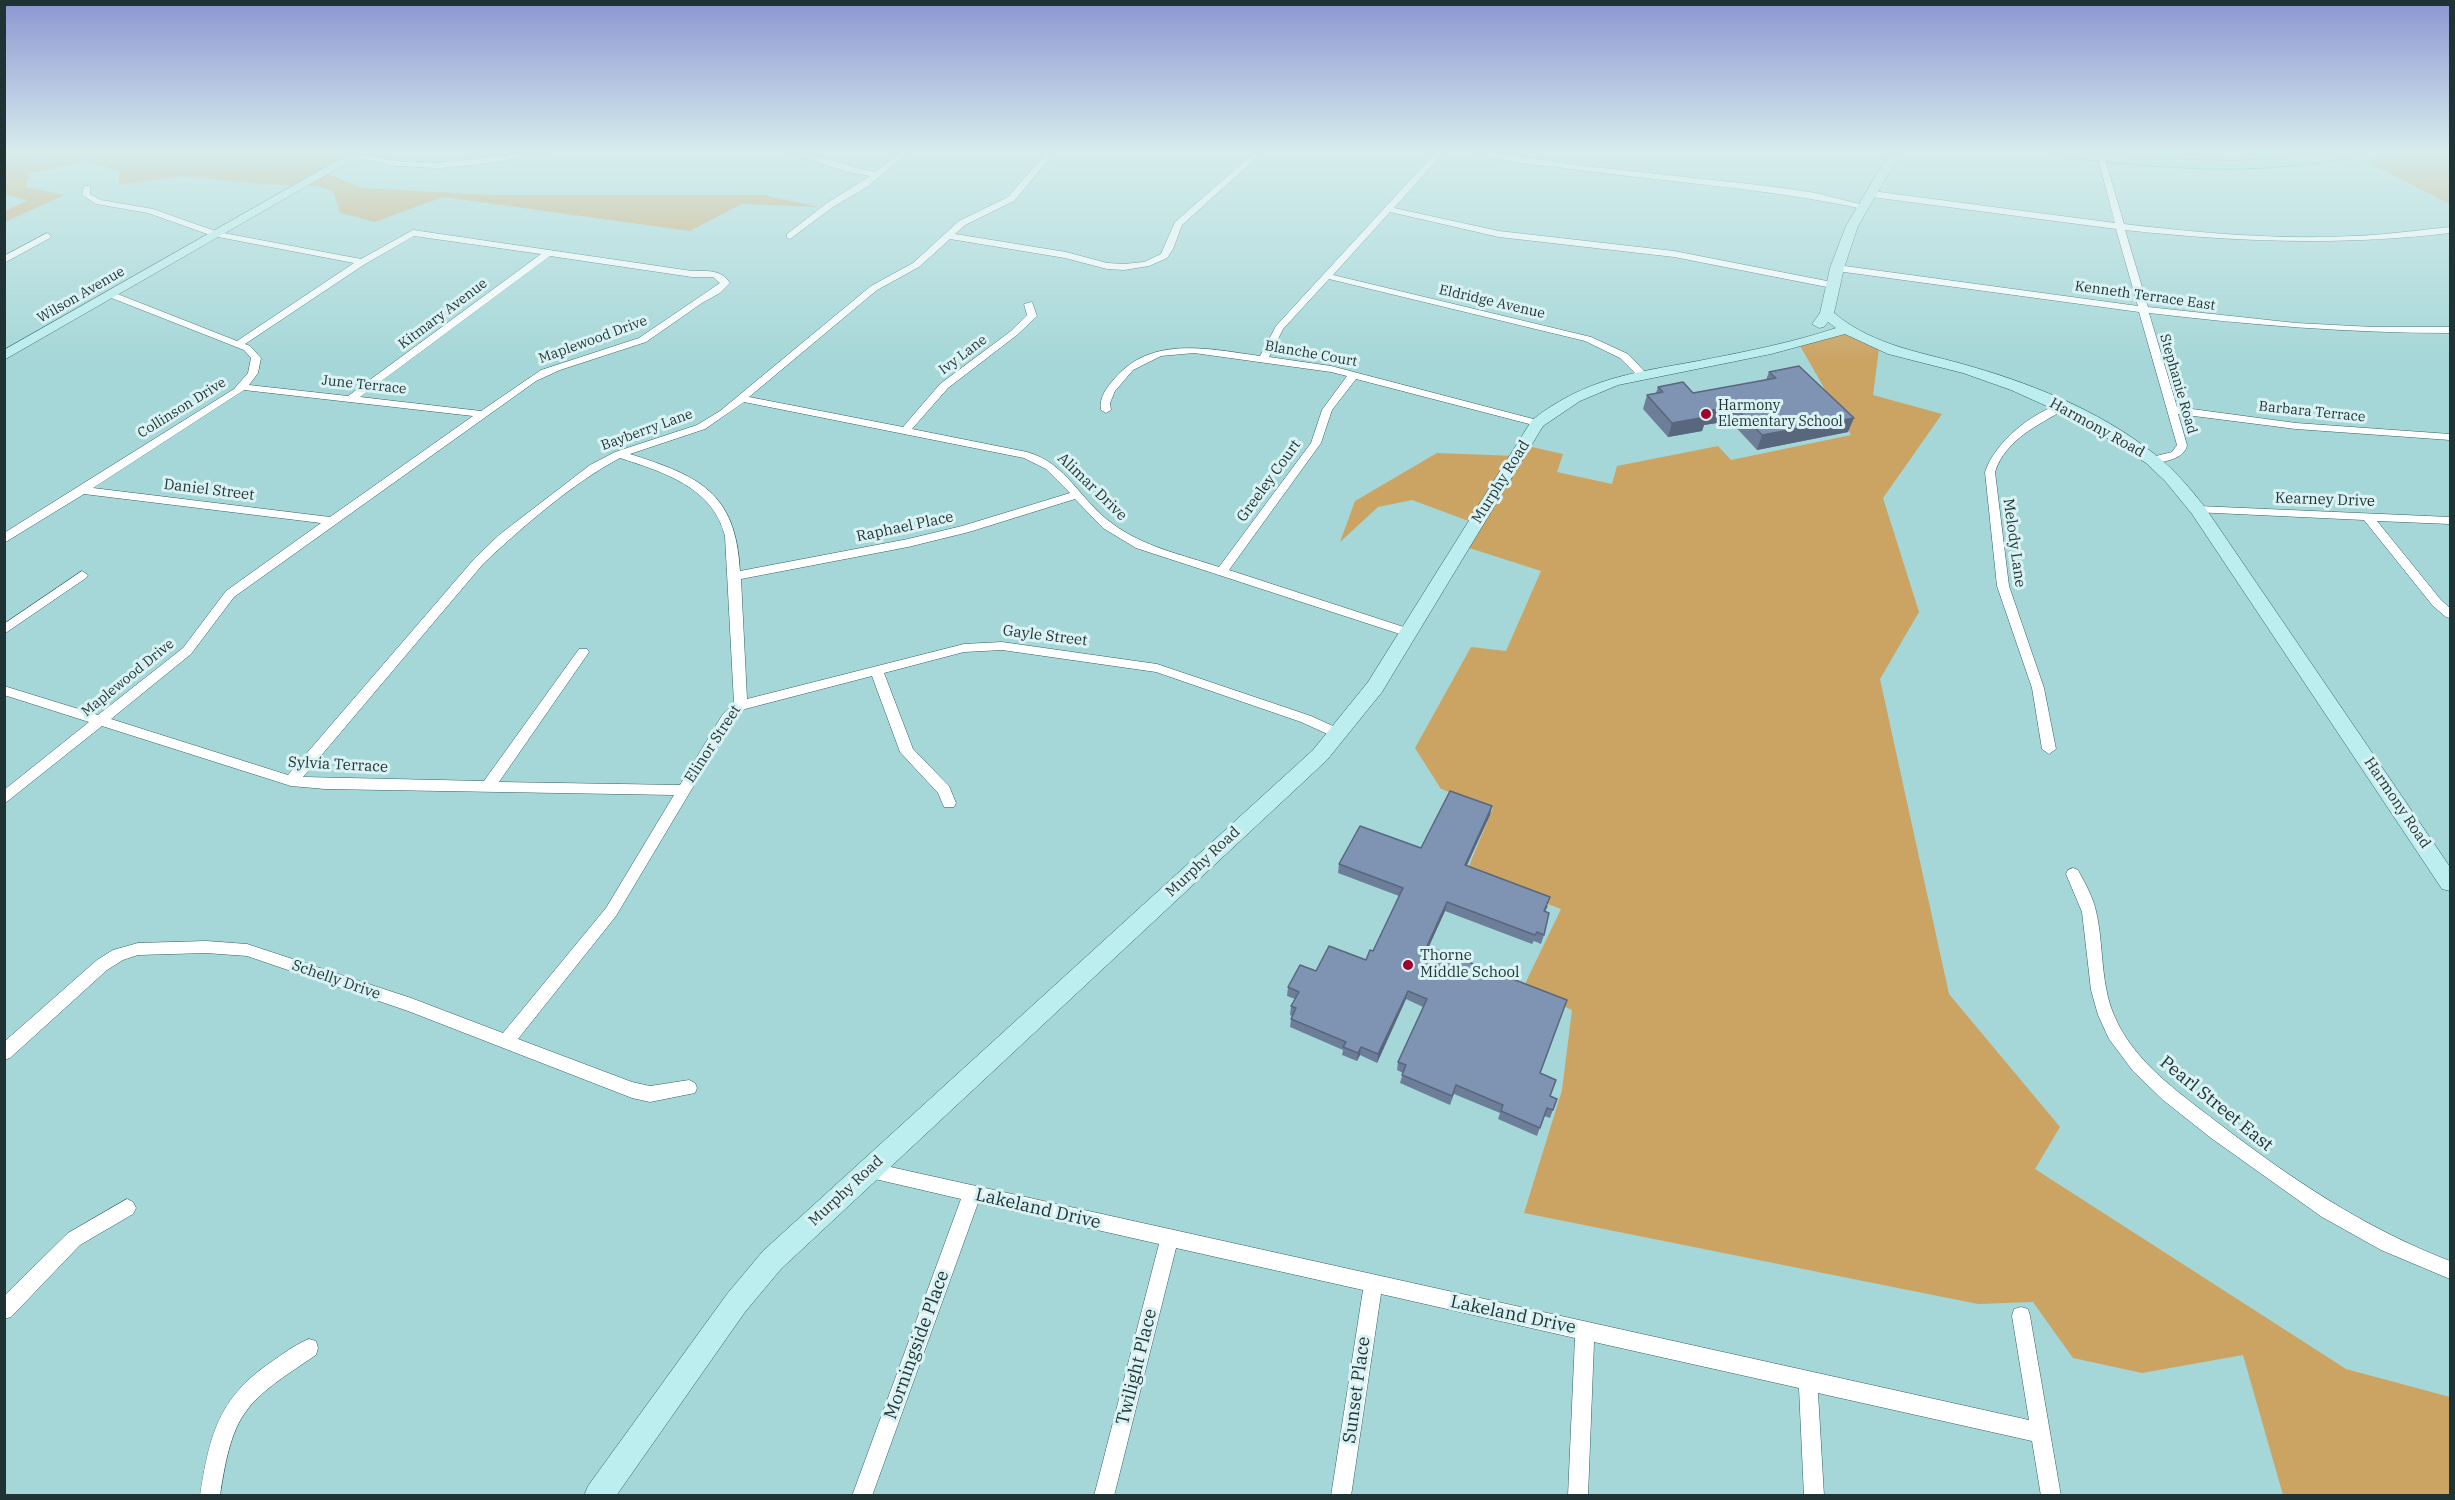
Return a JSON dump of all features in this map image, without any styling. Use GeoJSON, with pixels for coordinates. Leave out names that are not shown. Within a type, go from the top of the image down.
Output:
{"type":"FeatureCollection","features":[{"type":"Feature","properties":{"kind":"street"},"geometry":{"type":"LineString","coordinates":[[182,222],[216,234],[362,262]]}},
{"type":"Feature","properties":{"kind":"street","name":"Wilson Avenue"},"geometry":{"type":"LineString","coordinates":[[4,356],[237,222]]}},
{"type":"Feature","properties":{"kind":"street"},"geometry":{"type":"LineString","coordinates":[[790,236],[808,222]]}},
{"type":"Feature","properties":{"kind":"street","name":"Bayberry Lane"},"geometry":{"type":"LineString","coordinates":[[291,781],[491,549],[594,467],[619,454],[701,427],[744,399],[874,288],[916,265],[964,222]]}},
{"type":"Feature","properties":{"kind":"street"},"geometry":{"type":"LineString","coordinates":[[948,236],[1076,257],[1107,266],[1124,267],[1146,264],[1164,256],[1180,222]]}},
{"type":"Feature","properties":{"kind":"street"},"geometry":{"type":"LineString","coordinates":[[1263,359],[1279,328],[1376,222]]}},
{"type":"Feature","properties":{"kind":"street"},"geometry":{"type":"LineString","coordinates":[[1446,222],[1499,234],[1674,255],[1832,285]]}},
{"type":"Feature","properties":{"kind":"street"},"geometry":{"type":"LineString","coordinates":[[1854,222],[1837,268],[1827,314],[1809,342],[1874,346]]}},
{"type":"Feature","properties":{"kind":"street"},"geometry":{"type":"LineString","coordinates":[[2082,222],[2215,237],[2309,240],[2368,238],[2451,230]]}},
{"type":"Feature","properties":{"kind":"street","name":"Stephanie Road"},"geometry":{"type":"LineString","coordinates":[[2118,222],[2172,410],[2181,450],[2176,454],[2152,460]]}},
{"type":"Feature","properties":{"kind":"street","name":"Maplewood Drive"},"geometry":{"type":"LineString","coordinates":[[4,799],[20,783],[187,651],[230,594],[332,520],[482,414],[554,367],[622,348],[650,336],[700,300],[721,290],[725,283],[721,276],[713,274],[692,274],[416,233],[402,237],[238,344]]}},
{"type":"Feature","properties":{"kind":"street"},"geometry":{"type":"LineString","coordinates":[[4,260],[47,236]]}},
{"type":"Feature","properties":{"kind":"street","name":"Kitmary Avenue"},"geometry":{"type":"LineString","coordinates":[[352,399],[550,252]]}},
{"type":"Feature","properties":{"kind":"street","name":"Kenneth Terrace East"},"geometry":{"type":"LineString","coordinates":[[1837,268],[2143,310],[2296,327],[2451,330]]}},
{"type":"Feature","properties":{"kind":"street","name":"Eldridge Avenue"},"geometry":{"type":"LineString","coordinates":[[1326,276],[1588,339],[1624,356],[1642,374]]}},
{"type":"Feature","properties":{"kind":"street","name":"Collinson Drive"},"geometry":{"type":"LineString","coordinates":[[4,538],[242,387],[253,373],[256,357],[251,351],[112,295]]}},
{"type":"Feature","properties":{"kind":"street","name":"Ivy Lane"},"geometry":{"type":"LineString","coordinates":[[906,429],[944,386],[1014,333],[1032,316],[1029,304]]}},
{"type":"Feature","properties":{"kind":"street","name":"Harmony Road"},"geometry":{"type":"LineString","coordinates":[[1827,314],[1844,330],[1874,346],[1977,373],[2061,407],[2106,431],[2152,460],[2175,482],[2198,510],[2451,883]]}},
{"type":"Feature","properties":{"kind":"street","name":"Murphy Road"},"geometry":{"type":"LineString","coordinates":[[598,1496],[736,1303],[772,1260],[1320,755],[1339,734],[1375,687],[1537,423],[1561,404],[1584,391],[1642,374],[1809,342],[1844,330]]}},
{"type":"Feature","properties":{"kind":"street","name":"Blanche Court"},"geometry":{"type":"LineString","coordinates":[[1106,410],[1105,402],[1110,390],[1130,368],[1150,357],[1173,351],[1194,350],[1263,359],[1353,375],[1537,423]]}},
{"type":"Feature","properties":{"kind":"street","name":"Greeley Court"},"geometry":{"type":"LineString","coordinates":[[1221,572],[1316,443],[1327,411],[1353,375]]}},
{"type":"Feature","properties":{"kind":"street","name":"June Terrace"},"geometry":{"type":"LineString","coordinates":[[242,387],[482,414]]}},
{"type":"Feature","properties":{"kind":"street","name":"Alimar Drive"},"geometry":{"type":"LineString","coordinates":[[744,399],[906,429],[1017,452],[1038,459],[1057,470],[1099,519],[1125,538],[1155,551],[1409,633]]}},
{"type":"Feature","properties":{"kind":"street","name":"Melody Lane"},"geometry":{"type":"LineString","coordinates":[[2049,749],[2038,688],[2003,586],[1990,472],[1995,457],[2009,440],[2061,407]]}},
{"type":"Feature","properties":{"kind":"street","name":"Barbara Terrace"},"geometry":{"type":"LineString","coordinates":[[2172,410],[2327,429],[2451,437]]}},
{"type":"Feature","properties":{"kind":"street","name":"Elinor Street"},"geometry":{"type":"LineString","coordinates":[[507,1041],[611,912],[728,717],[741,705],[735,576],[728,525],[710,497],[680,476],[619,454]]}},
{"type":"Feature","properties":{"kind":"street","name":"Daniel Street"},"geometry":{"type":"LineString","coordinates":[[82,489],[332,520]]}},
{"type":"Feature","properties":{"kind":"street","name":"Raphael Place"},"geometry":{"type":"LineString","coordinates":[[735,576],[954,532],[1078,494]]}},
{"type":"Feature","properties":{"kind":"street","name":"Kearney Drive"},"geometry":{"type":"LineString","coordinates":[[2198,510],[2451,520]]}},
{"type":"Feature","properties":{"kind":"street"},"geometry":{"type":"LineString","coordinates":[[2368,517],[2437,603],[2451,614]]}},
{"type":"Feature","properties":{"kind":"street"},"geometry":{"type":"LineString","coordinates":[[4,630],[82,575]]}},
{"type":"Feature","properties":{"kind":"street","name":"Gayle Street"},"geometry":{"type":"LineString","coordinates":[[741,705],[964,648],[1002,646],[1156,668],[1306,719],[1339,734]]}},
{"type":"Feature","properties":{"kind":"street"},"geometry":{"type":"LineString","coordinates":[[488,786],[583,652]]}},
{"type":"Feature","properties":{"kind":"street"},"geometry":{"type":"LineString","coordinates":[[877,672],[907,752],[940,785],[949,803]]}},
{"type":"Feature","properties":{"kind":"street","name":"Sylvia Terrace"},"geometry":{"type":"LineString","coordinates":[[4,690],[291,781],[325,784],[684,790]]}},
{"type":"Feature","properties":{"kind":"street","name":"Pearl Street East"},"geometry":{"type":"LineString","coordinates":[[2073,874],[2089,913],[2101,998],[2106,1015],[2122,1044],[2146,1073],[2167,1093],[2278,1179],[2326,1210],[2381,1240],[2451,1270]]}},
{"type":"Feature","properties":{"kind":"street","name":"Schelly Drive"},"geometry":{"type":"LineString","coordinates":[[4,1053],[102,966],[118,955],[148,948],[247,950],[411,1005],[632,1090],[650,1094],[689,1089]]}},
{"type":"Feature","properties":{"kind":"street","name":"Lakeland Drive"},"geometry":{"type":"LineString","coordinates":[[868,1170],[2041,1433]]}},
{"type":"Feature","properties":{"kind":"street","name":"Morningside Place"},"geometry":{"type":"LineString","coordinates":[[862,1496],[972,1194]]}},
{"type":"Feature","properties":{"kind":"street"},"geometry":{"type":"LineString","coordinates":[[4,1310],[74,1239],[127,1208]]}},
{"type":"Feature","properties":{"kind":"street","name":"Twilight Place"},"geometry":{"type":"LineString","coordinates":[[1104,1496],[1169,1238]]}},
{"type":"Feature","properties":{"kind":"street","name":"Sunset Place"},"geometry":{"type":"LineString","coordinates":[[1341,1496],[1373,1284]]}},
{"type":"Feature","properties":{"kind":"street"},"geometry":{"type":"LineString","coordinates":[[2021,1316],[2052,1496]]}},
{"type":"Feature","properties":{"kind":"street"},"geometry":{"type":"LineString","coordinates":[[1578,1496],[1585,1331]]}},
{"type":"Feature","properties":{"kind":"street"},"geometry":{"type":"LineString","coordinates":[[210,1496],[215,1462],[225,1427],[246,1392],[309,1348]]}},
{"type":"Feature","properties":{"kind":"street"},"geometry":{"type":"LineString","coordinates":[[1808,1381],[1814,1496]]}},
{"type":"Feature","properties":{"kind":"shaded area"},"geometry":{"type":"Polygon","coordinates":[[[625,222],[707,222],[690,231],[625,222]]]}},
{"type":"Feature","properties":{"kind":"shaded area"},"geometry":{"type":"Polygon","coordinates":[[[1842,331],[1879,349],[1873,395],[1942,414],[1883,498],[1919,612],[1880,679],[1949,994],[2060,1127],[2035,1169],[2346,1369],[2450,1397],[2450,1495],[2283,1495],[2243,1355],[2142,1373],[2073,1358],[2033,1302],[1978,1304],[1524,1213],[1562,1090],[1572,1010],[1523,988],[1561,909],[1466,873],[1493,808],[1441,789],[1415,748],[1471,647],[1506,651],[1541,571],[1460,545],[1474,523],[1412,500],[1378,507],[1340,542],[1355,501],[1437,453],[1516,456],[1523,445],[1563,454],[1557,472],[1612,484],[1617,466],[1718,446],[1731,460],[1851,435],[1799,344],[1842,331]]]}},
{"type":"Feature","properties":{"kind":"building"},"geometry":{"type":"Polygon","coordinates":[[[1799,366],[1854,418],[1762,435],[1734,406],[1702,412],[1706,417],[1672,423],[1647,395],[1663,392],[1658,387],[1683,382],[1693,393],[1776,378],[1769,372],[1799,366]]]}},
{"type":"Feature","properties":{"kind":"building","name":"Thorne Middle School"},"geometry":{"type":"Polygon","coordinates":[[[1450,791],[1492,806],[1465,865],[1550,897],[1544,911],[1549,913],[1544,935],[1537,932],[1535,935],[1447,902],[1427,946],[1567,1000],[1540,1073],[1556,1080],[1550,1096],[1557,1099],[1553,1110],[1547,1108],[1540,1128],[1501,1111],[1503,1105],[1456,1085],[1452,1096],[1402,1075],[1406,1065],[1398,1062],[1427,999],[1408,991],[1378,1054],[1361,1047],[1358,1053],[1343,1047],[1346,1042],[1291,1019],[1296,1008],[1291,1006],[1299,992],[1288,987],[1300,965],[1316,971],[1329,946],[1366,960],[1370,950],[1373,951],[1403,888],[1339,864],[1360,826],[1421,848],[1450,791]]]}},
{"type":"Feature","properties":{"kind":"place","name":"Harmony Elementary School"},"geometry":{"type":"Point","coordinates":[1706,414]}},
{"type":"Feature","properties":{"kind":"place","name":"Thorne Middle School"},"geometry":{"type":"Point","coordinates":[1408,965]}}]}
